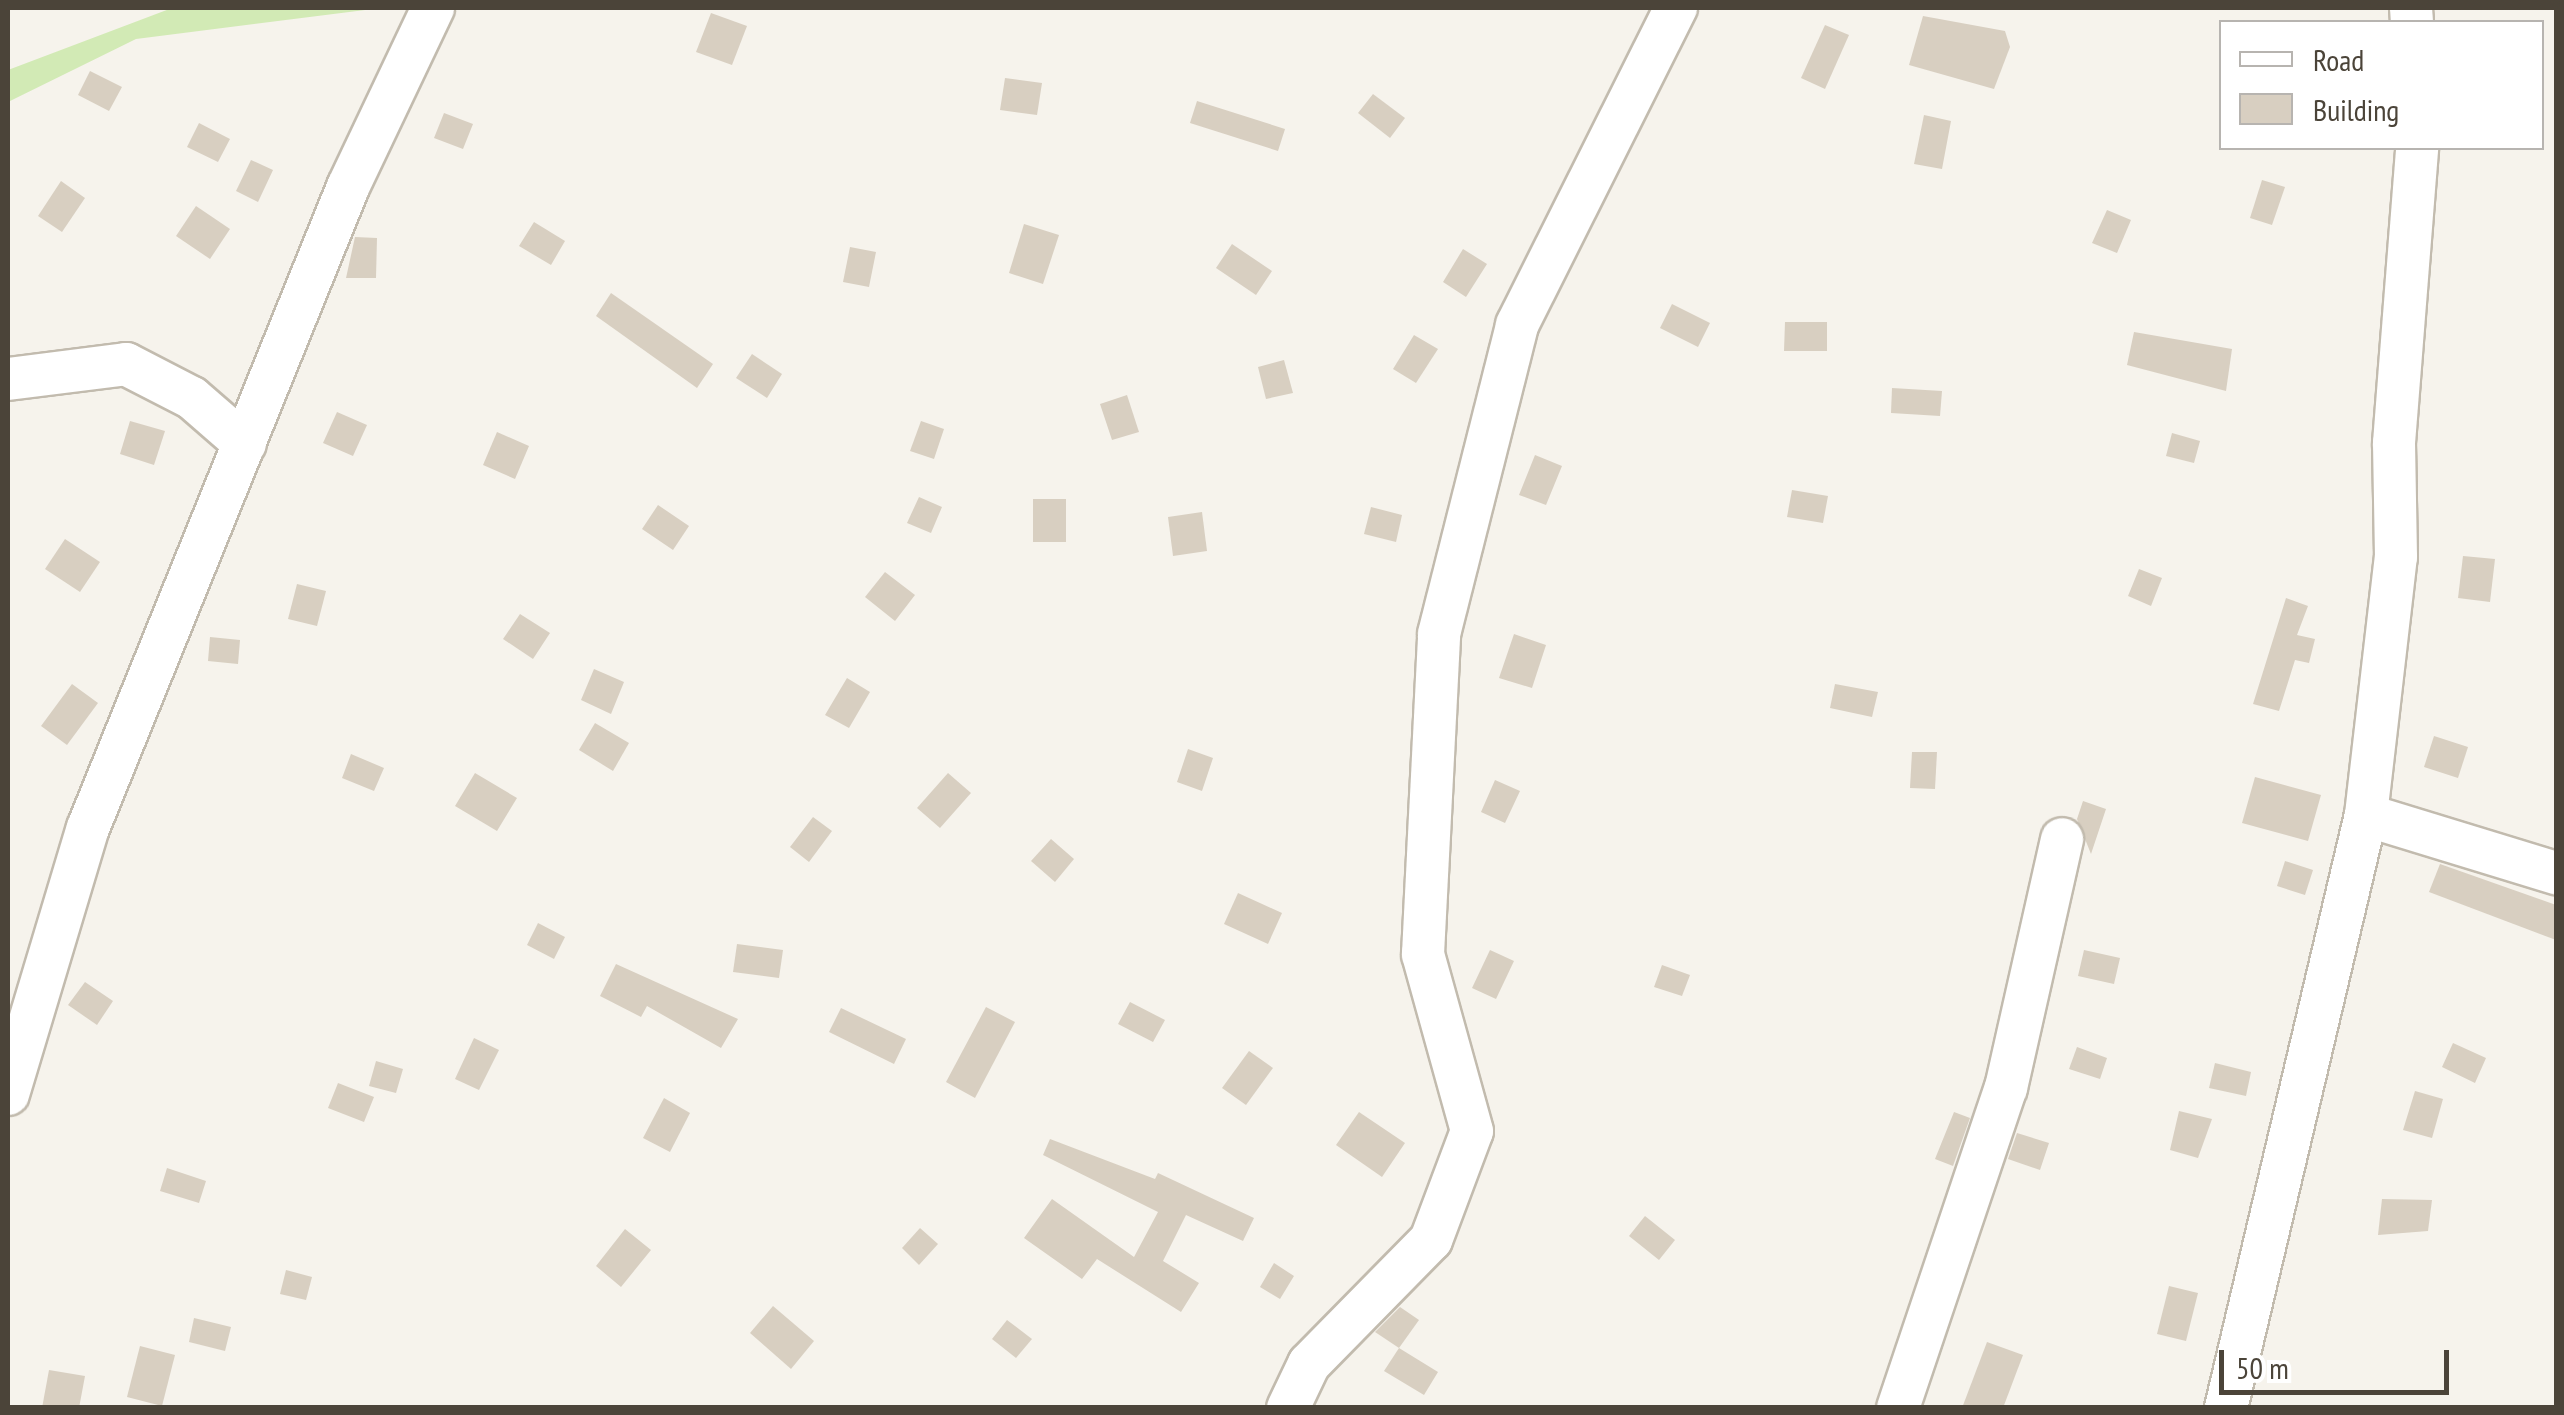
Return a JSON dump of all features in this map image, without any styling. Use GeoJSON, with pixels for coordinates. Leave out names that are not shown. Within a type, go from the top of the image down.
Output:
{"type":"FeatureCollection","features":[{"type":"Feature","properties":{"kind":"street"},"geometry":{"type":"LineString","coordinates":[[8,1094],[88,828],[348,187],[432,8]]}},
{"type":"Feature","properties":{"kind":"street"},"geometry":{"type":"LineString","coordinates":[[1288,1408],[1309,1364],[1431,1240],[1472,1130],[1422,954],[1439,634],[1517,325],[1676,8]]}},
{"type":"Feature","properties":{"kind":"street"},"geometry":{"type":"LineString","coordinates":[[2226,1408],[2366,815],[2396,556],[2394,443],[2416,150]]}},
{"type":"Feature","properties":{"kind":"street"},"geometry":{"type":"LineString","coordinates":[[8,379],[126,364],[192,398],[246,444]]}},
{"type":"Feature","properties":{"kind":"street"},"geometry":{"type":"LineString","coordinates":[[2366,815],[2556,873]]}},
{"type":"Feature","properties":{"kind":"street"},"geometry":{"type":"LineString","coordinates":[[1898,1408],[2006,1088],[2062,839]]}},
{"type":"Feature","properties":{"kind":"green space"},"geometry":{"type":"Polygon","coordinates":[[[172,8],[381,8],[136,39],[8,102],[8,70],[172,8]]]}},
{"type":"Feature","properties":{"kind":"building"},"geometry":{"type":"Polygon","coordinates":[[[711,13],[747,26],[732,65],[696,52],[711,13]]]}},
{"type":"Feature","properties":{"kind":"building"},"geometry":{"type":"Polygon","coordinates":[[[1923,16],[2005,31],[2010,47],[1994,89],[1909,65],[1923,16]]]}},
{"type":"Feature","properties":{"kind":"building"},"geometry":{"type":"Polygon","coordinates":[[[1825,25],[1849,35],[1825,89],[1801,78],[1825,25]]]}},
{"type":"Feature","properties":{"kind":"building"},"geometry":{"type":"Polygon","coordinates":[[[90,71],[122,87],[109,111],[78,95],[90,71]]]}},
{"type":"Feature","properties":{"kind":"building"},"geometry":{"type":"Polygon","coordinates":[[[1005,78],[1042,83],[1037,115],[1000,110],[1005,78]]]}},
{"type":"Feature","properties":{"kind":"building"},"geometry":{"type":"Polygon","coordinates":[[[1373,94],[1405,118],[1390,138],[1358,113],[1373,94]]]}},
{"type":"Feature","properties":{"kind":"building"},"geometry":{"type":"Polygon","coordinates":[[[1197,101],[1285,129],[1278,151],[1190,123],[1197,101]]]}},
{"type":"Feature","properties":{"kind":"building"},"geometry":{"type":"Polygon","coordinates":[[[444,113],[473,124],[463,149],[434,138],[444,113]]]}},
{"type":"Feature","properties":{"kind":"building"},"geometry":{"type":"Polygon","coordinates":[[[1924,115],[1951,121],[1942,169],[1914,164],[1924,115]]]}},
{"type":"Feature","properties":{"kind":"building"},"geometry":{"type":"Polygon","coordinates":[[[199,123],[230,139],[218,162],[187,147],[199,123]]]}},
{"type":"Feature","properties":{"kind":"building"},"geometry":{"type":"Polygon","coordinates":[[[251,160],[273,170],[258,202],[236,191],[251,160]]]}},
{"type":"Feature","properties":{"kind":"building"},"geometry":{"type":"Polygon","coordinates":[[[2262,180],[2285,187],[2272,225],[2250,218],[2262,180]]]}},
{"type":"Feature","properties":{"kind":"building"},"geometry":{"type":"Polygon","coordinates":[[[61,181],[85,198],[62,232],[38,216],[61,181]]]}},
{"type":"Feature","properties":{"kind":"building"},"geometry":{"type":"Polygon","coordinates":[[[196,206],[230,229],[210,259],[176,236],[196,206]]]}},
{"type":"Feature","properties":{"kind":"building"},"geometry":{"type":"Polygon","coordinates":[[[2107,210],[2131,220],[2117,253],[2092,243],[2107,210]]]}},
{"type":"Feature","properties":{"kind":"building"},"geometry":{"type":"Polygon","coordinates":[[[534,222],[565,241],[551,265],[519,246],[534,222]]]}},
{"type":"Feature","properties":{"kind":"building"},"geometry":{"type":"Polygon","coordinates":[[[1024,224],[1059,235],[1043,284],[1009,273],[1024,224]]]}},
{"type":"Feature","properties":{"kind":"building"},"geometry":{"type":"Polygon","coordinates":[[[355,237],[377,238],[376,278],[346,278],[355,237]]]}},
{"type":"Feature","properties":{"kind":"building"},"geometry":{"type":"Polygon","coordinates":[[[1232,244],[1272,271],[1256,295],[1216,268],[1232,244]]]}},
{"type":"Feature","properties":{"kind":"building"},"geometry":{"type":"Polygon","coordinates":[[[850,247],[876,252],[869,287],[843,282],[850,247]]]}},
{"type":"Feature","properties":{"kind":"building"},"geometry":{"type":"Polygon","coordinates":[[[1463,249],[1487,264],[1466,297],[1443,282],[1463,249]]]}},
{"type":"Feature","properties":{"kind":"building"},"geometry":{"type":"Polygon","coordinates":[[[611,293],[713,364],[697,388],[596,316],[611,293]]]}},
{"type":"Feature","properties":{"kind":"building"},"geometry":{"type":"Polygon","coordinates":[[[1672,304],[1710,323],[1698,347],[1660,328],[1672,304]]]}},
{"type":"Feature","properties":{"kind":"building"},"geometry":{"type":"Polygon","coordinates":[[[1785,322],[1827,322],[1827,351],[1784,351],[1785,322]]]}},
{"type":"Feature","properties":{"kind":"building"},"geometry":{"type":"Polygon","coordinates":[[[2134,332],[2232,349],[2226,391],[2127,365],[2134,332]]]}},
{"type":"Feature","properties":{"kind":"building"},"geometry":{"type":"Polygon","coordinates":[[[1414,335],[1438,349],[1416,383],[1393,369],[1414,335]]]}},
{"type":"Feature","properties":{"kind":"building"},"geometry":{"type":"Polygon","coordinates":[[[752,354],[782,374],[767,398],[736,378],[752,354]]]}},
{"type":"Feature","properties":{"kind":"building"},"geometry":{"type":"Polygon","coordinates":[[[1284,360],[1293,393],[1266,399],[1258,367],[1284,360]]]}},
{"type":"Feature","properties":{"kind":"building"},"geometry":{"type":"Polygon","coordinates":[[[1892,388],[1942,391],[1940,416],[1891,413],[1892,388]]]}},
{"type":"Feature","properties":{"kind":"building"},"geometry":{"type":"Polygon","coordinates":[[[1127,395],[1139,432],[1112,440],[1100,404],[1127,395]]]}},
{"type":"Feature","properties":{"kind":"building"},"geometry":{"type":"Polygon","coordinates":[[[337,412],[367,425],[353,456],[323,443],[337,412]]]}},
{"type":"Feature","properties":{"kind":"building"},"geometry":{"type":"Polygon","coordinates":[[[130,421],[165,431],[154,465],[120,454],[130,421]]]}},
{"type":"Feature","properties":{"kind":"building"},"geometry":{"type":"Polygon","coordinates":[[[921,421],[944,429],[934,459],[910,451],[921,421]]]}},
{"type":"Feature","properties":{"kind":"building"},"geometry":{"type":"Polygon","coordinates":[[[497,432],[529,446],[515,479],[483,465],[497,432]]]}},
{"type":"Feature","properties":{"kind":"building"},"geometry":{"type":"Polygon","coordinates":[[[2172,433],[2200,441],[2194,463],[2166,456],[2172,433]]]}},
{"type":"Feature","properties":{"kind":"building"},"geometry":{"type":"Polygon","coordinates":[[[1535,455],[1562,466],[1546,505],[1519,495],[1535,455]]]}},
{"type":"Feature","properties":{"kind":"building"},"geometry":{"type":"Polygon","coordinates":[[[1792,490],[1828,496],[1823,523],[1787,517],[1792,490]]]}},
{"type":"Feature","properties":{"kind":"building"},"geometry":{"type":"Polygon","coordinates":[[[919,497],[942,507],[931,533],[907,523],[919,497]]]}},
{"type":"Feature","properties":{"kind":"building"},"geometry":{"type":"Polygon","coordinates":[[[1033,499],[1066,499],[1066,542],[1033,542],[1033,499]]]}},
{"type":"Feature","properties":{"kind":"building"},"geometry":{"type":"Polygon","coordinates":[[[658,505],[689,526],[673,550],[642,529],[658,505]]]}},
{"type":"Feature","properties":{"kind":"building"},"geometry":{"type":"Polygon","coordinates":[[[1371,507],[1402,515],[1396,542],[1364,534],[1371,507]]]}},
{"type":"Feature","properties":{"kind":"building"},"geometry":{"type":"Polygon","coordinates":[[[1202,512],[1207,551],[1173,556],[1168,517],[1202,512]]]}},
{"type":"Feature","properties":{"kind":"building"},"geometry":{"type":"Polygon","coordinates":[[[65,539],[100,562],[80,592],[45,569],[65,539]]]}},
{"type":"Feature","properties":{"kind":"building"},"geometry":{"type":"Polygon","coordinates":[[[2463,556],[2495,559],[2490,602],[2458,598],[2463,556]]]}},
{"type":"Feature","properties":{"kind":"building"},"geometry":{"type":"Polygon","coordinates":[[[2139,569],[2162,578],[2151,606],[2128,596],[2139,569]]]}},
{"type":"Feature","properties":{"kind":"building"},"geometry":{"type":"Polygon","coordinates":[[[885,572],[915,595],[895,621],[865,597],[885,572]]]}},
{"type":"Feature","properties":{"kind":"building"},"geometry":{"type":"Polygon","coordinates":[[[297,584],[326,591],[317,626],[288,619],[297,584]]]}},
{"type":"Feature","properties":{"kind":"building"},"geometry":{"type":"Polygon","coordinates":[[[2286,598],[2308,606],[2297,635],[2315,639],[2309,663],[2295,660],[2279,711],[2253,704],[2286,598]]]}},
{"type":"Feature","properties":{"kind":"building"},"geometry":{"type":"Polygon","coordinates":[[[520,614],[550,633],[533,659],[503,639],[520,614]]]}},
{"type":"Feature","properties":{"kind":"building"},"geometry":{"type":"Polygon","coordinates":[[[1514,634],[1546,645],[1532,688],[1499,678],[1514,634]]]}},
{"type":"Feature","properties":{"kind":"building"},"geometry":{"type":"Polygon","coordinates":[[[210,637],[240,640],[238,664],[208,661],[210,637]]]}},
{"type":"Feature","properties":{"kind":"building"},"geometry":{"type":"Polygon","coordinates":[[[594,669],[624,682],[611,714],[581,700],[594,669]]]}},
{"type":"Feature","properties":{"kind":"building"},"geometry":{"type":"Polygon","coordinates":[[[847,678],[870,692],[849,728],[825,715],[847,678]]]}},
{"type":"Feature","properties":{"kind":"building"},"geometry":{"type":"Polygon","coordinates":[[[72,684],[98,703],[67,745],[41,726],[72,684]]]}},
{"type":"Feature","properties":{"kind":"building"},"geometry":{"type":"Polygon","coordinates":[[[1835,684],[1878,692],[1872,717],[1830,708],[1835,684]]]}},
{"type":"Feature","properties":{"kind":"building"},"geometry":{"type":"Polygon","coordinates":[[[595,723],[629,743],[613,771],[579,750],[595,723]]]}},
{"type":"Feature","properties":{"kind":"building"},"geometry":{"type":"Polygon","coordinates":[[[2434,736],[2468,747],[2458,778],[2424,767],[2434,736]]]}},
{"type":"Feature","properties":{"kind":"building"},"geometry":{"type":"Polygon","coordinates":[[[1188,749],[1213,758],[1202,791],[1177,782],[1188,749]]]}},
{"type":"Feature","properties":{"kind":"building"},"geometry":{"type":"Polygon","coordinates":[[[1912,752],[1937,752],[1935,789],[1910,788],[1912,752]]]}},
{"type":"Feature","properties":{"kind":"building"},"geometry":{"type":"Polygon","coordinates":[[[351,754],[384,768],[374,791],[342,778],[351,754]]]}},
{"type":"Feature","properties":{"kind":"building"},"geometry":{"type":"Polygon","coordinates":[[[475,773],[517,798],[497,831],[455,806],[475,773]]]}},
{"type":"Feature","properties":{"kind":"building"},"geometry":{"type":"Polygon","coordinates":[[[948,773],[971,793],[940,828],[917,808],[948,773]]]}},
{"type":"Feature","properties":{"kind":"building"},"geometry":{"type":"Polygon","coordinates":[[[2255,777],[2321,795],[2308,841],[2242,823],[2255,777]]]}},
{"type":"Feature","properties":{"kind":"building"},"geometry":{"type":"Polygon","coordinates":[[[1495,780],[1520,791],[1505,823],[1481,812],[1495,780]]]}},
{"type":"Feature","properties":{"kind":"building"},"geometry":{"type":"Polygon","coordinates":[[[2083,801],[2106,809],[2091,854],[2077,819],[2083,801]]]}},
{"type":"Feature","properties":{"kind":"building"},"geometry":{"type":"Polygon","coordinates":[[[813,817],[832,831],[809,862],[790,847],[813,817]]]}},
{"type":"Feature","properties":{"kind":"building"},"geometry":{"type":"Polygon","coordinates":[[[1051,839],[1074,859],[1055,882],[1031,861],[1051,839]]]}},
{"type":"Feature","properties":{"kind":"building"},"geometry":{"type":"Polygon","coordinates":[[[2285,861],[2313,870],[2305,895],[2277,886],[2285,861]]]}},
{"type":"Feature","properties":{"kind":"building"},"geometry":{"type":"Polygon","coordinates":[[[2440,864],[2556,905],[2556,940],[2429,892],[2440,864]]]}},
{"type":"Feature","properties":{"kind":"building"},"geometry":{"type":"Polygon","coordinates":[[[1238,893],[1282,913],[1268,944],[1224,924],[1238,893]]]}},
{"type":"Feature","properties":{"kind":"building"},"geometry":{"type":"Polygon","coordinates":[[[538,923],[565,937],[554,959],[527,945],[538,923]]]}},
{"type":"Feature","properties":{"kind":"building"},"geometry":{"type":"Polygon","coordinates":[[[737,944],[783,950],[779,978],[733,972],[737,944]]]}},
{"type":"Feature","properties":{"kind":"building"},"geometry":{"type":"Polygon","coordinates":[[[1490,950],[1514,961],[1496,999],[1472,988],[1490,950]]]}},
{"type":"Feature","properties":{"kind":"building"},"geometry":{"type":"Polygon","coordinates":[[[2084,950],[2120,958],[2114,984],[2078,976],[2084,950]]]}},
{"type":"Feature","properties":{"kind":"building"},"geometry":{"type":"Polygon","coordinates":[[[616,964],[738,1019],[721,1048],[647,1006],[641,1017],[600,996],[616,964]]]}},
{"type":"Feature","properties":{"kind":"building"},"geometry":{"type":"Polygon","coordinates":[[[1662,965],[1690,975],[1682,996],[1654,987],[1662,965]]]}},
{"type":"Feature","properties":{"kind":"building"},"geometry":{"type":"Polygon","coordinates":[[[85,982],[113,1001],[97,1025],[68,1005],[85,982]]]}},
{"type":"Feature","properties":{"kind":"building"},"geometry":{"type":"Polygon","coordinates":[[[1130,1002],[1165,1020],[1153,1042],[1118,1024],[1130,1002]]]}},
{"type":"Feature","properties":{"kind":"building"},"geometry":{"type":"Polygon","coordinates":[[[986,1007],[1015,1022],[975,1098],[946,1082],[986,1007]]]}},
{"type":"Feature","properties":{"kind":"building"},"geometry":{"type":"Polygon","coordinates":[[[841,1008],[906,1039],[894,1064],[829,1032],[841,1008]]]}},
{"type":"Feature","properties":{"kind":"building"},"geometry":{"type":"Polygon","coordinates":[[[474,1038],[499,1050],[479,1090],[455,1079],[474,1038]]]}},
{"type":"Feature","properties":{"kind":"building"},"geometry":{"type":"Polygon","coordinates":[[[2453,1043],[2486,1058],[2475,1083],[2442,1067],[2453,1043]]]}},
{"type":"Feature","properties":{"kind":"building"},"geometry":{"type":"Polygon","coordinates":[[[2077,1047],[2107,1058],[2100,1079],[2069,1069],[2077,1047]]]}},
{"type":"Feature","properties":{"kind":"building"},"geometry":{"type":"Polygon","coordinates":[[[1249,1051],[1273,1068],[1246,1105],[1222,1088],[1249,1051]]]}},
{"type":"Feature","properties":{"kind":"building"},"geometry":{"type":"Polygon","coordinates":[[[376,1061],[403,1069],[396,1093],[369,1086],[376,1061]]]}},
{"type":"Feature","properties":{"kind":"building"},"geometry":{"type":"Polygon","coordinates":[[[2215,1063],[2251,1072],[2246,1096],[2209,1088],[2215,1063]]]}},
{"type":"Feature","properties":{"kind":"building"},"geometry":{"type":"Polygon","coordinates":[[[338,1083],[374,1097],[364,1122],[328,1108],[338,1083]]]}},
{"type":"Feature","properties":{"kind":"building"},"geometry":{"type":"Polygon","coordinates":[[[2415,1091],[2443,1099],[2432,1138],[2403,1130],[2415,1091]]]}},
{"type":"Feature","properties":{"kind":"building"},"geometry":{"type":"Polygon","coordinates":[[[664,1098],[690,1113],[670,1152],[643,1138],[664,1098]]]}},
{"type":"Feature","properties":{"kind":"building"},"geometry":{"type":"Polygon","coordinates":[[[2179,1111],[2212,1119],[2198,1158],[2170,1150],[2179,1111]]]}},
{"type":"Feature","properties":{"kind":"building"},"geometry":{"type":"Polygon","coordinates":[[[1359,1112],[1405,1143],[1382,1177],[1336,1145],[1359,1112]]]}},
{"type":"Feature","properties":{"kind":"building"},"geometry":{"type":"Polygon","coordinates":[[[1954,1112],[1970,1118],[1953,1166],[1935,1159],[1954,1112]]]}},
{"type":"Feature","properties":{"kind":"building"},"geometry":{"type":"Polygon","coordinates":[[[2017,1133],[2049,1143],[2040,1170],[2008,1159],[2017,1133]]]}},
{"type":"Feature","properties":{"kind":"building"},"geometry":{"type":"Polygon","coordinates":[[[1050,1139],[1155,1179],[1158,1173],[1254,1218],[1243,1241],[1186,1215],[1163,1261],[1199,1283],[1181,1312],[1097,1259],[1082,1279],[1024,1238],[1052,1199],[1134,1257],[1158,1212],[1043,1155],[1050,1139]]]}},
{"type":"Feature","properties":{"kind":"building"},"geometry":{"type":"Polygon","coordinates":[[[167,1168],[206,1181],[199,1203],[160,1191],[167,1168]]]}},
{"type":"Feature","properties":{"kind":"building"},"geometry":{"type":"Polygon","coordinates":[[[2382,1199],[2432,1200],[2428,1231],[2378,1235],[2382,1199]]]}},
{"type":"Feature","properties":{"kind":"building"},"geometry":{"type":"Polygon","coordinates":[[[1645,1216],[1675,1240],[1659,1260],[1629,1236],[1645,1216]]]}},
{"type":"Feature","properties":{"kind":"building"},"geometry":{"type":"Polygon","coordinates":[[[920,1228],[938,1244],[919,1265],[902,1248],[920,1228]]]}},
{"type":"Feature","properties":{"kind":"building"},"geometry":{"type":"Polygon","coordinates":[[[625,1229],[651,1250],[621,1287],[596,1266],[625,1229]]]}},
{"type":"Feature","properties":{"kind":"building"},"geometry":{"type":"Polygon","coordinates":[[[1274,1263],[1294,1276],[1280,1299],[1260,1287],[1274,1263]]]}},
{"type":"Feature","properties":{"kind":"building"},"geometry":{"type":"Polygon","coordinates":[[[286,1270],[312,1277],[306,1300],[280,1294],[286,1270]]]}},
{"type":"Feature","properties":{"kind":"building"},"geometry":{"type":"Polygon","coordinates":[[[2169,1286],[2198,1293],[2186,1341],[2157,1334],[2169,1286]]]}},
{"type":"Feature","properties":{"kind":"building"},"geometry":{"type":"Polygon","coordinates":[[[773,1306],[814,1341],[791,1369],[750,1333],[773,1306]]]}},
{"type":"Feature","properties":{"kind":"building"},"geometry":{"type":"Polygon","coordinates":[[[1400,1307],[1419,1320],[1399,1348],[1375,1332],[1400,1307]]]}},
{"type":"Feature","properties":{"kind":"building"},"geometry":{"type":"Polygon","coordinates":[[[194,1318],[231,1327],[225,1351],[189,1342],[194,1318]]]}},
{"type":"Feature","properties":{"kind":"building"},"geometry":{"type":"Polygon","coordinates":[[[1007,1320],[1032,1339],[1016,1358],[992,1339],[1007,1320]]]}},
{"type":"Feature","properties":{"kind":"building"},"geometry":{"type":"Polygon","coordinates":[[[1987,1342],[2023,1355],[2003,1408],[1962,1408],[1987,1342]]]}},
{"type":"Feature","properties":{"kind":"building"},"geometry":{"type":"Polygon","coordinates":[[[140,1346],[175,1355],[162,1406],[127,1397],[140,1346]]]}},
{"type":"Feature","properties":{"kind":"building"},"geometry":{"type":"Polygon","coordinates":[[[1399,1348],[1438,1372],[1424,1395],[1384,1371],[1399,1348]]]}},
{"type":"Feature","properties":{"kind":"building"},"geometry":{"type":"Polygon","coordinates":[[[49,1370],[85,1376],[79,1408],[42,1408],[49,1370]]]}}]}
